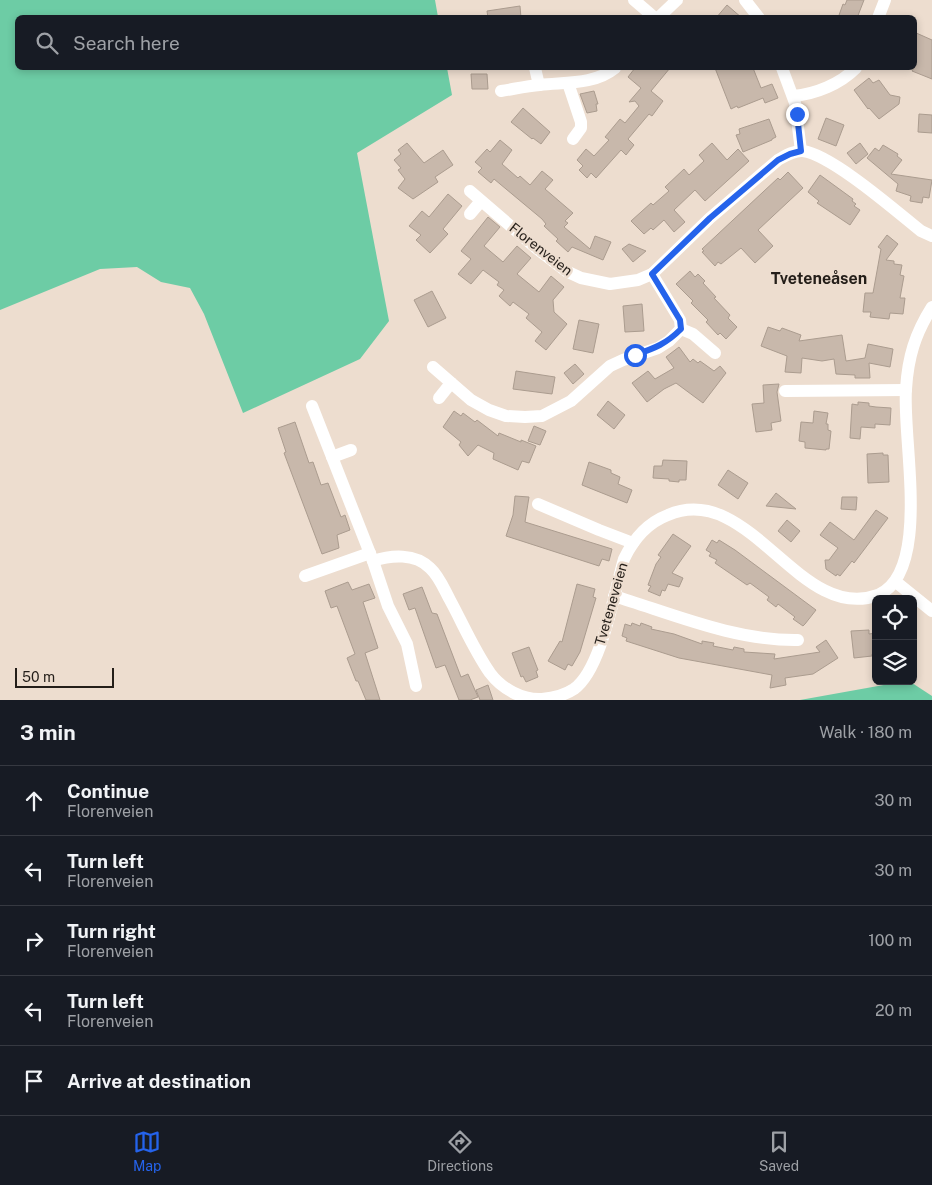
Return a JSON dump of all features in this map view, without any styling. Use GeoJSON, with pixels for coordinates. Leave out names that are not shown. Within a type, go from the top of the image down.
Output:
{"type":"FeatureCollection","features":[{"type":"Feature","properties":{"kind":"street"},"geometry":{"type":"LineString","coordinates":[[634,0],[653,15]]}},
{"type":"Feature","properties":{"kind":"street"},"geometry":{"type":"LineString","coordinates":[[660,15],[677,0]]}},
{"type":"Feature","properties":{"kind":"street"},"geometry":{"type":"LineString","coordinates":[[745,0],[758,15]]}},
{"type":"Feature","properties":{"kind":"street"},"geometry":{"type":"LineString","coordinates":[[879,15],[885,0]]}},
{"type":"Feature","properties":{"kind":"street"},"geometry":{"type":"LineString","coordinates":[[536,70],[539,85]]}},
{"type":"Feature","properties":{"kind":"street"},"geometry":{"type":"LineString","coordinates":[[501,91],[568,83],[594,78],[611,70]]}},
{"type":"Feature","properties":{"kind":"street"},"geometry":{"type":"LineString","coordinates":[[783,70],[793,96],[801,151],[819,157],[845,173],[921,231],[932,236]]}},
{"type":"Feature","properties":{"kind":"street"},"geometry":{"type":"LineString","coordinates":[[793,96],[805,95],[823,89],[847,76],[854,70]]}},
{"type":"Feature","properties":{"kind":"street"},"geometry":{"type":"LineString","coordinates":[[568,83],[581,122],[581,128],[573,139]]}},
{"type":"Feature","properties":{"kind":"street","name":"Florenveien"},"geometry":{"type":"LineString","coordinates":[[470,192],[566,271],[581,278],[610,284],[638,280],[652,274],[710,218],[778,160],[801,151]]}},
{"type":"Feature","properties":{"kind":"street"},"geometry":{"type":"LineString","coordinates":[[470,214],[481,201]]}},
{"type":"Feature","properties":{"kind":"street"},"geometry":{"type":"LineString","coordinates":[[652,274],[680,320],[681,329]]}},
{"type":"Feature","properties":{"kind":"street","name":"Tveteneveien"},"geometry":{"type":"LineString","coordinates":[[305,576],[371,557],[403,556],[413,558],[430,568],[437,576],[479,654],[499,684],[522,696],[536,699],[550,698],[574,689],[586,675],[596,656],[624,559],[633,542],[649,526],[666,515],[686,509],[709,511],[737,524],[806,578],[832,594],[853,599],[881,594],[896,582],[908,564],[912,548],[914,522],[906,390],[910,355],[916,335],[932,307]]}},
{"type":"Feature","properties":{"kind":"street"},"geometry":{"type":"LineString","coordinates":[[681,329],[693,334],[715,353]]}},
{"type":"Feature","properties":{"kind":"street"},"geometry":{"type":"LineString","coordinates":[[433,367],[471,400],[489,410],[506,416],[542,416],[571,401],[610,366],[658,348],[669,341],[681,329]]}},
{"type":"Feature","properties":{"kind":"street"},"geometry":{"type":"LineString","coordinates":[[439,398],[452,383]]}},
{"type":"Feature","properties":{"kind":"street"},"geometry":{"type":"LineString","coordinates":[[785,391],[906,390]]}},
{"type":"Feature","properties":{"kind":"street"},"geometry":{"type":"LineString","coordinates":[[312,406],[371,557],[388,606],[407,644],[416,686]]}},
{"type":"Feature","properties":{"kind":"street"},"geometry":{"type":"LineString","coordinates":[[332,457],[351,450]]}},
{"type":"Feature","properties":{"kind":"street"},"geometry":{"type":"LineString","coordinates":[[538,504],[633,542]]}},
{"type":"Feature","properties":{"kind":"street"},"geometry":{"type":"LineString","coordinates":[[896,582],[932,611]]}},
{"type":"Feature","properties":{"kind":"street"},"geometry":{"type":"LineString","coordinates":[[614,596],[731,632],[798,640]]}},
{"type":"Feature","properties":{"kind":"green space"},"geometry":{"type":"Polygon","coordinates":[[[0,0],[435,0],[438,15],[15,15],[15,70],[447,70],[452,95],[357,153],[389,321],[360,359],[243,413],[204,314],[190,288],[161,282],[137,267],[100,269],[0,310],[0,0]]]}},
{"type":"Feature","properties":{"kind":"green space"},"geometry":{"type":"Polygon","coordinates":[[[884,685],[915,685],[932,696],[932,700],[800,700],[884,685]]]}},
{"type":"Feature","properties":{"kind":"building"},"geometry":{"type":"Polygon","coordinates":[[[847,0],[864,0],[858,15],[839,15],[843,4],[845,5],[847,0]]]}},
{"type":"Feature","properties":{"kind":"building"},"geometry":{"type":"Polygon","coordinates":[[[727,5],[739,15],[719,15],[727,5]]]}},
{"type":"Feature","properties":{"kind":"building"},"geometry":{"type":"Polygon","coordinates":[[[520,6],[521,15],[488,15],[487,11],[520,6]]]}},
{"type":"Feature","properties":{"kind":"building"},"geometry":{"type":"Polygon","coordinates":[[[917,33],[932,40],[932,79],[912,71],[917,70],[917,33]]]}},
{"type":"Feature","properties":{"kind":"building"},"geometry":{"type":"Polygon","coordinates":[[[633,70],[668,70],[651,91],[663,101],[652,116],[649,114],[628,139],[634,145],[626,155],[621,150],[596,178],[591,173],[587,178],[579,170],[583,166],[577,160],[586,149],[594,156],[609,140],[605,137],[620,119],[625,123],[639,106],[635,101],[629,102],[641,88],[628,77],[633,70]]]}},
{"type":"Feature","properties":{"kind":"building"},"geometry":{"type":"Polygon","coordinates":[[[716,70],[754,70],[761,88],[772,84],[778,98],[765,103],[763,98],[731,109],[716,70]]]}},
{"type":"Feature","properties":{"kind":"building"},"geometry":{"type":"Polygon","coordinates":[[[471,74],[487,74],[488,89],[472,89],[471,74]]]}},
{"type":"Feature","properties":{"kind":"building"},"geometry":{"type":"Polygon","coordinates":[[[869,78],[873,83],[879,80],[890,95],[900,97],[899,104],[879,119],[868,109],[854,90],[869,78]]]}},
{"type":"Feature","properties":{"kind":"building"},"geometry":{"type":"Polygon","coordinates":[[[594,91],[598,104],[596,104],[597,111],[587,113],[580,94],[594,91]]]}},
{"type":"Feature","properties":{"kind":"building"},"geometry":{"type":"Polygon","coordinates":[[[523,108],[550,132],[541,144],[511,122],[523,108]]]}},
{"type":"Feature","properties":{"kind":"building"},"geometry":{"type":"Polygon","coordinates":[[[919,114],[932,115],[932,133],[918,132],[919,114]]]}},
{"type":"Feature","properties":{"kind":"building"},"geometry":{"type":"Polygon","coordinates":[[[826,118],[844,125],[836,146],[818,139],[826,118]]]}},
{"type":"Feature","properties":{"kind":"building"},"geometry":{"type":"Polygon","coordinates":[[[769,119],[776,137],[743,152],[736,135],[740,134],[739,129],[769,119]]]}},
{"type":"Feature","properties":{"kind":"building"},"geometry":{"type":"Polygon","coordinates":[[[500,140],[512,150],[502,164],[518,178],[520,176],[530,185],[542,171],[553,180],[545,189],[573,213],[565,221],[568,223],[564,227],[590,249],[595,236],[611,242],[603,260],[572,247],[568,252],[544,226],[546,224],[542,219],[494,179],[491,183],[478,172],[482,168],[475,162],[487,149],[490,152],[500,140]]]}},
{"type":"Feature","properties":{"kind":"building"},"geometry":{"type":"Polygon","coordinates":[[[407,143],[424,163],[443,150],[453,165],[435,177],[438,182],[413,199],[398,188],[405,179],[398,170],[401,168],[394,160],[401,154],[398,150],[407,143]]]}},
{"type":"Feature","properties":{"kind":"building"},"geometry":{"type":"Polygon","coordinates":[[[712,143],[727,160],[738,149],[749,161],[705,201],[695,190],[674,210],[685,222],[674,232],[664,220],[653,230],[651,228],[644,234],[631,221],[651,203],[653,205],[669,191],[665,187],[684,169],[689,175],[704,161],[699,155],[712,143]]]}},
{"type":"Feature","properties":{"kind":"building"},"geometry":{"type":"Polygon","coordinates":[[[860,143],[868,154],[856,164],[847,153],[860,143]]]}},
{"type":"Feature","properties":{"kind":"building"},"geometry":{"type":"Polygon","coordinates":[[[883,145],[898,154],[897,156],[902,160],[891,174],[932,180],[929,198],[923,197],[922,203],[910,201],[911,196],[896,191],[898,184],[867,158],[875,148],[879,151],[883,145]]]}},
{"type":"Feature","properties":{"kind":"building"},"geometry":{"type":"Polygon","coordinates":[[[788,172],[803,188],[758,230],[773,246],[755,263],[741,248],[721,264],[718,262],[715,266],[702,252],[704,251],[702,249],[778,178],[780,180],[788,172]]]}},
{"type":"Feature","properties":{"kind":"building"},"geometry":{"type":"Polygon","coordinates":[[[820,175],[853,199],[852,201],[856,204],[854,206],[860,210],[850,225],[817,203],[819,201],[808,192],[820,175]]]}},
{"type":"Feature","properties":{"kind":"building"},"geometry":{"type":"Polygon","coordinates":[[[448,194],[462,206],[443,229],[448,234],[430,253],[416,240],[421,235],[409,226],[422,211],[429,217],[448,194]]]}},
{"type":"Feature","properties":{"kind":"building"},"geometry":{"type":"Polygon","coordinates":[[[488,217],[500,227],[484,246],[503,262],[517,246],[531,258],[517,274],[539,292],[551,276],[564,287],[553,300],[554,312],[567,324],[546,350],[535,341],[542,332],[526,318],[529,314],[513,302],[510,306],[499,296],[504,290],[497,285],[499,282],[483,270],[471,284],[458,274],[471,259],[461,251],[488,217]]]}},
{"type":"Feature","properties":{"kind":"building"},"geometry":{"type":"Polygon","coordinates":[[[887,235],[898,244],[886,260],[902,265],[900,275],[904,276],[900,298],[905,298],[903,314],[890,313],[889,319],[870,317],[871,312],[863,312],[865,293],[873,293],[881,249],[878,247],[887,235]]]}},
{"type":"Feature","properties":{"kind":"building"},"geometry":{"type":"Polygon","coordinates":[[[629,244],[646,251],[633,262],[622,249],[629,244]]]}},
{"type":"Feature","properties":{"kind":"building"},"geometry":{"type":"Polygon","coordinates":[[[690,271],[695,277],[698,274],[705,281],[703,283],[730,315],[728,318],[737,327],[726,339],[720,333],[718,335],[706,322],[708,320],[691,303],[693,301],[676,284],[690,271]]]}},
{"type":"Feature","properties":{"kind":"building"},"geometry":{"type":"Polygon","coordinates":[[[432,291],[446,318],[428,327],[414,300],[432,291]]]}},
{"type":"Feature","properties":{"kind":"building"},"geometry":{"type":"Polygon","coordinates":[[[642,304],[644,331],[625,332],[623,306],[642,304]]]}},
{"type":"Feature","properties":{"kind":"building"},"geometry":{"type":"Polygon","coordinates":[[[579,320],[599,324],[593,353],[573,349],[579,320]]]}},
{"type":"Feature","properties":{"kind":"building"},"geometry":{"type":"Polygon","coordinates":[[[768,327],[780,331],[782,328],[801,335],[799,341],[842,335],[846,361],[865,358],[868,344],[893,349],[890,367],[869,363],[870,378],[855,378],[855,375],[836,374],[834,359],[822,361],[802,358],[801,373],[785,372],[787,356],[761,346],[768,327]]]}},
{"type":"Feature","properties":{"kind":"building"},"geometry":{"type":"Polygon","coordinates":[[[679,347],[690,362],[693,359],[698,363],[700,361],[714,371],[720,366],[726,373],[703,403],[676,383],[664,389],[647,402],[632,383],[648,371],[655,379],[674,368],[666,357],[679,347]]]}},
{"type":"Feature","properties":{"kind":"building"},"geometry":{"type":"Polygon","coordinates":[[[575,364],[584,374],[573,384],[564,373],[575,364]]]}},
{"type":"Feature","properties":{"kind":"building"},"geometry":{"type":"Polygon","coordinates":[[[516,371],[555,377],[552,394],[513,389],[516,371]]]}},
{"type":"Feature","properties":{"kind":"building"},"geometry":{"type":"Polygon","coordinates":[[[779,384],[777,392],[781,421],[771,423],[772,430],[756,432],[752,404],[764,403],[763,385],[779,384]]]}},
{"type":"Feature","properties":{"kind":"building"},"geometry":{"type":"Polygon","coordinates":[[[608,401],[625,415],[614,429],[597,415],[608,401]]]}},
{"type":"Feature","properties":{"kind":"building"},"geometry":{"type":"Polygon","coordinates":[[[858,402],[869,403],[869,406],[891,408],[890,425],[875,424],[875,428],[861,427],[860,439],[850,438],[852,404],[858,405],[858,402]]]}},
{"type":"Feature","properties":{"kind":"building"},"geometry":{"type":"Polygon","coordinates":[[[454,411],[461,416],[463,413],[475,422],[477,420],[498,436],[499,433],[536,446],[529,463],[522,461],[518,470],[493,459],[494,453],[478,445],[468,456],[459,445],[461,442],[443,427],[454,411]]]}},
{"type":"Feature","properties":{"kind":"building"},"geometry":{"type":"Polygon","coordinates":[[[814,411],[828,413],[826,424],[828,424],[828,430],[831,431],[829,449],[805,448],[805,442],[799,441],[801,422],[813,423],[814,411]]]}},
{"type":"Feature","properties":{"kind":"building"},"geometry":{"type":"Polygon","coordinates":[[[295,422],[309,463],[313,462],[321,485],[328,483],[341,517],[345,515],[350,530],[337,535],[339,548],[322,554],[284,453],[286,452],[278,428],[295,422]]]}},
{"type":"Feature","properties":{"kind":"building"},"geometry":{"type":"Polygon","coordinates":[[[534,426],[546,431],[540,445],[528,441],[534,426]]]}},
{"type":"Feature","properties":{"kind":"building"},"geometry":{"type":"Polygon","coordinates":[[[883,453],[883,455],[888,455],[889,482],[868,483],[867,454],[883,453]]]}},
{"type":"Feature","properties":{"kind":"building"},"geometry":{"type":"Polygon","coordinates":[[[663,460],[687,461],[686,480],[679,480],[679,482],[653,478],[654,466],[662,466],[663,460]]]}},
{"type":"Feature","properties":{"kind":"building"},"geometry":{"type":"Polygon","coordinates":[[[589,462],[611,470],[611,473],[620,477],[618,484],[632,490],[627,503],[582,485],[589,462]]]}},
{"type":"Feature","properties":{"kind":"building"},"geometry":{"type":"Polygon","coordinates":[[[728,470],[748,483],[738,499],[718,485],[728,470]]]}},
{"type":"Feature","properties":{"kind":"building"},"geometry":{"type":"Polygon","coordinates":[[[776,493],[796,509],[766,506],[776,493]]]}},
{"type":"Feature","properties":{"kind":"building"},"geometry":{"type":"Polygon","coordinates":[[[515,496],[529,497],[525,522],[612,549],[609,561],[602,559],[599,566],[506,536],[513,515],[515,496]]]}},
{"type":"Feature","properties":{"kind":"building"},"geometry":{"type":"Polygon","coordinates":[[[842,497],[857,497],[856,510],[841,509],[842,497]]]}},
{"type":"Feature","properties":{"kind":"building"},"geometry":{"type":"Polygon","coordinates":[[[876,510],[888,518],[854,563],[852,561],[840,576],[837,574],[836,576],[826,569],[825,560],[829,560],[838,548],[820,535],[830,522],[854,540],[876,510]]]}},
{"type":"Feature","properties":{"kind":"building"},"geometry":{"type":"Polygon","coordinates":[[[787,520],[800,531],[791,542],[778,531],[787,520]]]}},
{"type":"Feature","properties":{"kind":"building"},"geometry":{"type":"Polygon","coordinates":[[[673,534],[691,546],[672,573],[683,578],[679,587],[668,584],[665,591],[662,590],[660,596],[648,591],[651,586],[648,585],[656,564],[661,557],[658,555],[673,534]]]}},
{"type":"Feature","properties":{"kind":"building"},"geometry":{"type":"Polygon","coordinates":[[[712,540],[717,543],[719,540],[735,550],[816,610],[803,626],[778,604],[776,607],[767,600],[769,597],[750,583],[747,585],[715,563],[717,560],[709,556],[711,553],[706,550],[712,540]]]}},
{"type":"Feature","properties":{"kind":"building"},"geometry":{"type":"Polygon","coordinates":[[[348,582],[352,590],[369,584],[375,598],[363,602],[378,648],[365,653],[380,700],[366,700],[358,681],[356,681],[347,658],[355,654],[337,606],[331,608],[325,591],[348,582]]]}},
{"type":"Feature","properties":{"kind":"building"},"geometry":{"type":"Polygon","coordinates":[[[577,584],[595,589],[593,597],[596,598],[580,652],[572,666],[568,664],[565,670],[548,661],[560,641],[562,642],[577,584]]]}},
{"type":"Feature","properties":{"kind":"building"},"geometry":{"type":"Polygon","coordinates":[[[422,587],[432,613],[437,614],[461,677],[468,674],[478,697],[470,700],[459,700],[445,665],[436,668],[415,608],[409,610],[403,594],[422,587]]]}},
{"type":"Feature","properties":{"kind":"building"},"geometry":{"type":"Polygon","coordinates":[[[632,623],[640,626],[641,623],[652,627],[651,629],[674,634],[702,644],[702,641],[714,643],[713,646],[733,650],[734,647],[744,649],[744,652],[775,654],[774,659],[820,652],[816,647],[826,640],[838,658],[813,674],[785,678],[786,685],[770,688],[772,675],[679,658],[626,641],[627,638],[622,636],[625,624],[631,626],[632,623]]]}},
{"type":"Feature","properties":{"kind":"building"},"geometry":{"type":"Polygon","coordinates":[[[869,630],[869,634],[872,634],[872,656],[854,658],[851,631],[869,630]]]}},
{"type":"Feature","properties":{"kind":"building"},"geometry":{"type":"Polygon","coordinates":[[[529,647],[538,670],[536,671],[538,677],[526,682],[523,676],[521,677],[512,653],[529,647]]]}},
{"type":"Feature","properties":{"kind":"building"},"geometry":{"type":"Polygon","coordinates":[[[488,685],[493,700],[480,700],[476,690],[488,685]]]}},
{"type":"Feature","properties":{"kind":"district","name":"Tveteneåsen"},"geometry":{"type":"Point","coordinates":[819,278]}},
{"type":"Feature","properties":{"kind":"route"},"geometry":{"type":"LineString","coordinates":[[635,355],[658,348],[669,341],[681,329],[680,320],[652,274],[710,218],[778,160],[801,151],[797,114]]}}]}
